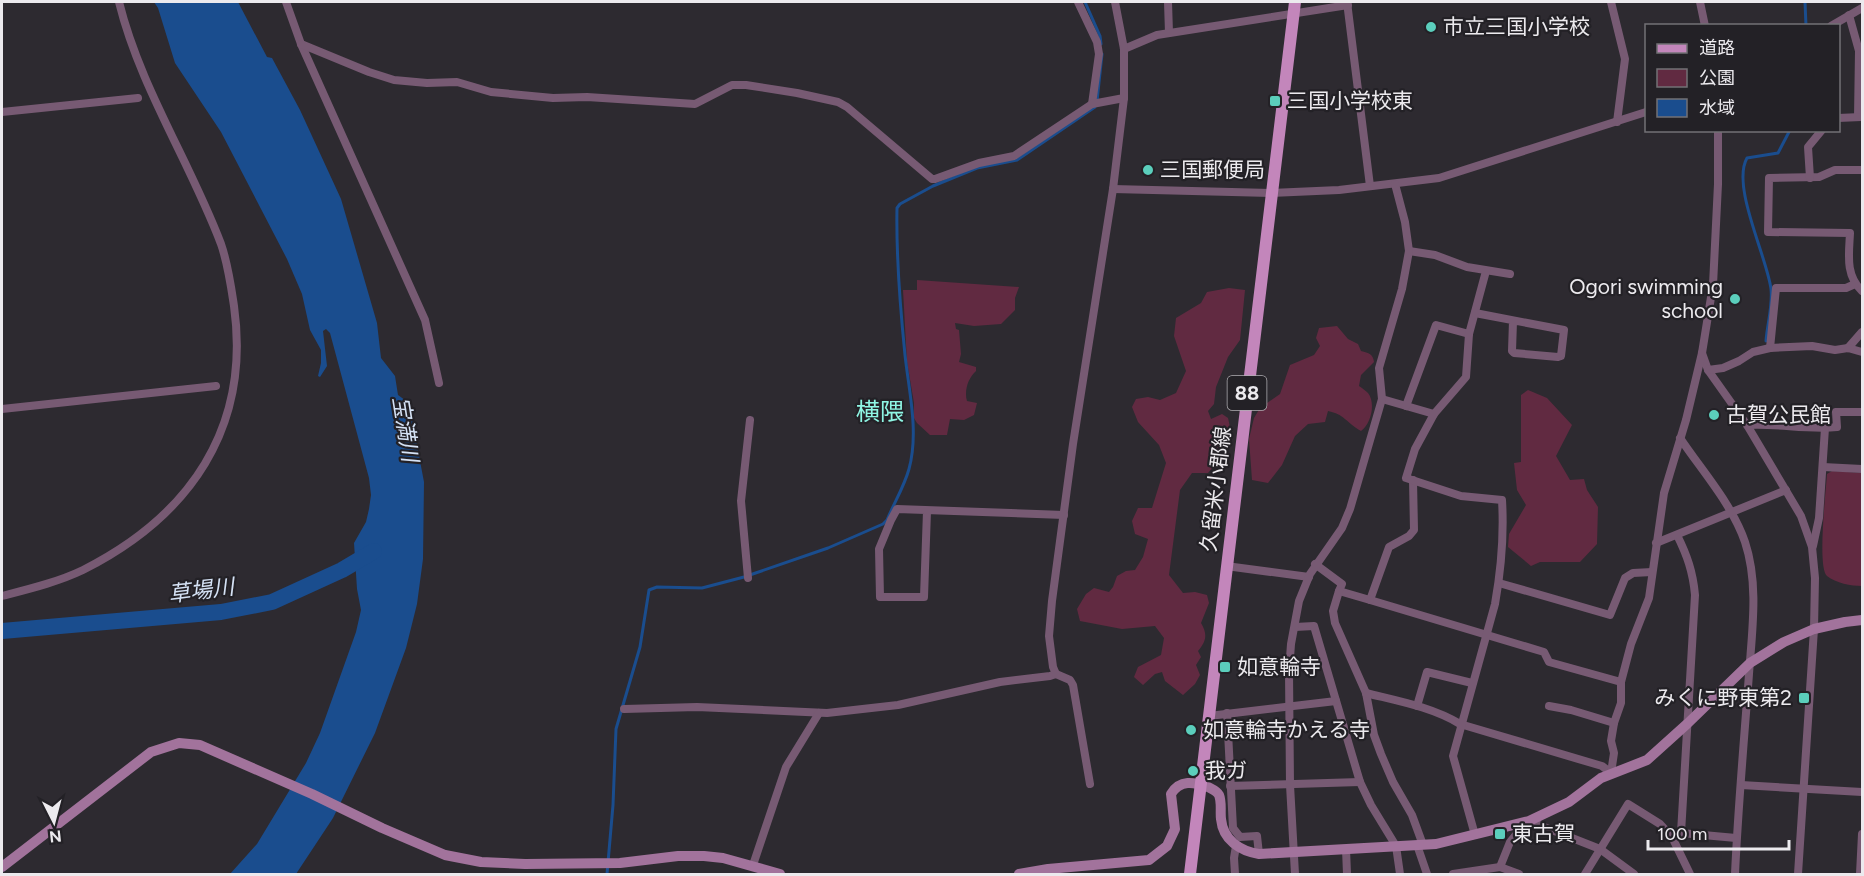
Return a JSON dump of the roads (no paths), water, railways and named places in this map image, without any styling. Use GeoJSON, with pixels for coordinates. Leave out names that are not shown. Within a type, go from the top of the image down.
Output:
{"type":"FeatureCollection","features":[{"type":"Feature","properties":{"kind":"main road","name":"久留米小郡線"},"geometry":{"type":"LineString","coordinates":[[1190,874],[1294,7]]}},
{"type":"Feature","properties":{"kind":"street"},"geometry":{"type":"LineString","coordinates":[[2,596],[44,585],[82,570],[128,544],[154,524],[196,479],[221,430],[231,404],[238,352],[236,319],[222,247],[139,65],[119,2]]}},
{"type":"Feature","properties":{"kind":"street"},"geometry":{"type":"LineString","coordinates":[[286,2],[301,44],[383,223],[424,320],[439,383]]}},
{"type":"Feature","properties":{"kind":"street"},"geometry":{"type":"LineString","coordinates":[[1078,2],[1097,42],[1099,54],[1092,104]]}},
{"type":"Feature","properties":{"kind":"street"},"geometry":{"type":"LineString","coordinates":[[1056,674],[1053,667],[1050,636],[1052,601],[1113,189],[1124,98],[1124,49],[1115,2]]}},
{"type":"Feature","properties":{"kind":"street"},"geometry":{"type":"LineString","coordinates":[[1168,2],[1169,33]]}},
{"type":"Feature","properties":{"kind":"street"},"geometry":{"type":"LineString","coordinates":[[1611,2],[1625,59],[1617,122]]}},
{"type":"Feature","properties":{"kind":"street"},"geometry":{"type":"LineString","coordinates":[[1700,2],[1705,24]]}},
{"type":"Feature","properties":{"kind":"street"},"geometry":{"type":"LineString","coordinates":[[1124,49],[1157,35],[1232,25],[1294,7],[1348,3],[1370,186]]}},
{"type":"Feature","properties":{"kind":"street"},"geometry":{"type":"LineString","coordinates":[[1834,24],[1863,8]]}},
{"type":"Feature","properties":{"kind":"street"},"geometry":{"type":"LineString","coordinates":[[1840,118],[1860,117],[1859,51],[1849,15]]}},
{"type":"Feature","properties":{"kind":"street"},"geometry":{"type":"LineString","coordinates":[[301,44],[394,80],[427,83],[457,82],[491,92],[553,98],[587,97],[695,104],[732,86],[746,85],[797,93],[847,106],[932,179],[971,165],[1014,156],[1092,104],[1124,98]]}},
{"type":"Feature","properties":{"kind":"street"},"geometry":{"type":"LineString","coordinates":[[2,112],[138,98]]}},
{"type":"Feature","properties":{"kind":"street"},"geometry":{"type":"LineString","coordinates":[[1113,189],[1271,193],[1395,184],[1439,178],[1645,113]]}},
{"type":"Feature","properties":{"kind":"street"},"geometry":{"type":"LineString","coordinates":[[1611,773],[1614,753],[1611,741],[1621,703],[1621,682],[1631,644],[1648,598],[1664,494],[1702,353],[1713,285],[1718,132]]}},
{"type":"Feature","properties":{"kind":"street"},"geometry":{"type":"LineString","coordinates":[[1810,178],[1808,147],[1820,132]]}},
{"type":"Feature","properties":{"kind":"street"},"geometry":{"type":"LineString","coordinates":[[1863,170],[1835,170],[1810,178],[1769,178],[1768,232],[1850,233],[1848,264],[1855,284],[1863,291]]}},
{"type":"Feature","properties":{"kind":"street"},"geometry":{"type":"LineString","coordinates":[[1295,874],[1290,785],[1291,644],[1299,601],[1309,577],[1315,564],[1342,528],[1350,509],[1382,399],[1378,368],[1402,289],[1409,250],[1405,222],[1395,184]]}},
{"type":"Feature","properties":{"kind":"street"},"geometry":{"type":"LineString","coordinates":[[1409,250],[1435,255],[1467,267],[1510,274]]}},
{"type":"Feature","properties":{"kind":"street"},"geometry":{"type":"LineString","coordinates":[[1475,834],[1453,756],[1498,584],[1502,500],[1461,496],[1406,478],[1416,449],[1434,414],[1466,377],[1469,334],[1486,271]]}},
{"type":"Feature","properties":{"kind":"street"},"geometry":{"type":"LineString","coordinates":[[1770,348],[1776,288],[1846,288],[1855,284]]}},
{"type":"Feature","properties":{"kind":"street"},"geometry":{"type":"LineString","coordinates":[[1475,313],[1564,330],[1561,356],[1514,353],[1512,351],[1514,321]]}},
{"type":"Feature","properties":{"kind":"street"},"geometry":{"type":"LineString","coordinates":[[1406,406],[1436,325],[1469,334]]}},
{"type":"Feature","properties":{"kind":"street"},"geometry":{"type":"LineString","coordinates":[[1848,348],[1863,332]]}},
{"type":"Feature","properties":{"kind":"street"},"geometry":{"type":"LineString","coordinates":[[1708,370],[1723,368],[1753,352],[1770,348],[1812,346],[1835,350],[1848,348],[1863,352]]}},
{"type":"Feature","properties":{"kind":"street"},"geometry":{"type":"LineString","coordinates":[[1702,353],[1708,370],[1747,425],[1802,516],[1812,547],[1815,578],[1814,629],[1798,874]]}},
{"type":"Feature","properties":{"kind":"street"},"geometry":{"type":"LineString","coordinates":[[2,409],[216,386]]}},
{"type":"Feature","properties":{"kind":"street"},"geometry":{"type":"LineString","coordinates":[[1382,399],[1434,414]]}},
{"type":"Feature","properties":{"kind":"street"},"geometry":{"type":"LineString","coordinates":[[1747,425],[1837,427],[1836,412],[1863,412]]}},
{"type":"Feature","properties":{"kind":"street"},"geometry":{"type":"LineString","coordinates":[[748,578],[741,501],[750,420]]}},
{"type":"Feature","properties":{"kind":"street"},"geometry":{"type":"LineString","coordinates":[[1812,547],[1819,518],[1825,428]]}},
{"type":"Feature","properties":{"kind":"street"},"geometry":{"type":"LineString","coordinates":[[1680,438],[1731,513],[1744,541],[1751,566],[1753,594],[1750,663],[1735,874]]}},
{"type":"Feature","properties":{"kind":"street"},"geometry":{"type":"LineString","coordinates":[[1823,467],[1863,469]]}},
{"type":"Feature","properties":{"kind":"street"},"geometry":{"type":"LineString","coordinates":[[1370,600],[1389,547],[1409,536],[1414,530],[1413,480]]}},
{"type":"Feature","properties":{"kind":"street"},"geometry":{"type":"LineString","coordinates":[[1656,543],[1786,490]]}},
{"type":"Feature","properties":{"kind":"street"},"geometry":{"type":"LineString","coordinates":[[927,511],[924,597],[880,597],[879,549],[897,509],[1064,515]]}},
{"type":"Feature","properties":{"kind":"street"},"geometry":{"type":"LineString","coordinates":[[1677,535],[1693,573],[1695,595],[1681,833]]}},
{"type":"Feature","properties":{"kind":"street"},"geometry":{"type":"LineString","coordinates":[[1315,564],[1342,584],[1333,617],[1366,693],[1374,735],[1393,782],[1412,815],[1427,874]]}},
{"type":"Feature","properties":{"kind":"street"},"geometry":{"type":"LineString","coordinates":[[1226,566],[1309,577]]}},
{"type":"Feature","properties":{"kind":"street"},"geometry":{"type":"LineString","coordinates":[[1498,584],[1610,615],[1625,578],[1633,573],[1652,572]]}},
{"type":"Feature","properties":{"kind":"street"},"geometry":{"type":"LineString","coordinates":[[1339,591],[1544,652],[1549,662],[1621,682]]}},
{"type":"Feature","properties":{"kind":"street"},"geometry":{"type":"LineString","coordinates":[[1019,874],[1035,870],[1068,871],[1149,860],[1167,846],[1175,829],[1171,794],[1174,789],[1185,783],[1200,784],[1219,794],[1223,828],[1236,846],[1259,854],[1436,844],[1525,822],[1569,802],[1601,778],[1647,760],[1750,663],[1784,642],[1814,629],[1863,620]]}},
{"type":"Feature","properties":{"kind":"street"},"geometry":{"type":"LineString","coordinates":[[1295,627],[1314,626],[1360,782],[1396,846],[1400,874]]}},
{"type":"Feature","properties":{"kind":"street"},"geometry":{"type":"LineString","coordinates":[[1417,706],[1427,672],[1472,683]]}},
{"type":"Feature","properties":{"kind":"street"},"geometry":{"type":"LineString","coordinates":[[624,709],[697,706],[819,713],[898,705],[1000,682],[1056,674],[1070,680],[1073,686],[1090,784]]}},
{"type":"Feature","properties":{"kind":"street"},"geometry":{"type":"LineString","coordinates":[[1366,693],[1417,706],[1461,724],[1602,766],[1611,773]]}},
{"type":"Feature","properties":{"kind":"street"},"geometry":{"type":"LineString","coordinates":[[1209,716],[1336,701]]}},
{"type":"Feature","properties":{"kind":"street"},"geometry":{"type":"LineString","coordinates":[[1549,706],[1614,723]]}},
{"type":"Feature","properties":{"kind":"street"},"geometry":{"type":"LineString","coordinates":[[753,866],[786,767],[819,713]]}},
{"type":"Feature","properties":{"kind":"street"},"geometry":{"type":"LineString","coordinates":[[1227,713],[1233,828],[1240,837],[1257,836],[1259,854]]}},
{"type":"Feature","properties":{"kind":"street"},"geometry":{"type":"LineString","coordinates":[[2,867],[151,752],[179,743],[200,745],[445,855],[481,862],[525,864],[620,863],[678,856],[704,856],[723,858],[780,874]]}},
{"type":"Feature","properties":{"kind":"street"},"geometry":{"type":"LineString","coordinates":[[1230,786],[1360,782]]}},
{"type":"Feature","properties":{"kind":"street"},"geometry":{"type":"LineString","coordinates":[[1741,785],[1863,792]]}},
{"type":"Feature","properties":{"kind":"street"},"geometry":{"type":"LineString","coordinates":[[1585,874],[1628,804],[1660,824],[1672,837],[1690,874]]}},
{"type":"Feature","properties":{"kind":"street"},"geometry":{"type":"LineString","coordinates":[[1525,822],[1600,849],[1634,874]]}},
{"type":"Feature","properties":{"kind":"street"},"geometry":{"type":"LineString","coordinates":[[1500,867],[1510,842],[1525,822]]}},
{"type":"Feature","properties":{"kind":"street"},"geometry":{"type":"LineString","coordinates":[[1672,837],[1681,833],[1736,838]]}},
{"type":"Feature","properties":{"kind":"street"},"geometry":{"type":"LineString","coordinates":[[1860,874],[1862,837]]}},
{"type":"Feature","properties":{"kind":"street"},"geometry":{"type":"LineString","coordinates":[[1234,874],[1236,846]]}},
{"type":"Feature","properties":{"kind":"street"},"geometry":{"type":"LineString","coordinates":[[1346,849],[1347,874]]}},
{"type":"Feature","properties":{"kind":"street"},"geometry":{"type":"LineString","coordinates":[[1453,874],[1500,867],[1519,874]]}},
{"type":"Feature","properties":{"kind":"water","name":"宝満川"},"geometry":{"type":"Polygon","coordinates":[[[154,2],[238,2],[267,57],[272,58],[300,110],[341,199],[377,323],[381,358],[395,376],[398,395],[409,403],[424,482],[423,559],[417,604],[406,648],[375,733],[333,818],[296,874],[230,874],[257,844],[306,763],[320,733],[356,632],[361,610],[354,543],[366,522],[369,509],[371,495],[369,478],[330,333],[326,329],[323,331],[327,366],[320,377],[318,376],[321,350],[310,330],[302,294],[287,259],[221,132],[175,63],[158,8],[154,2]]]}},
{"type":"Feature","properties":{"kind":"waterway"},"geometry":{"type":"LineString","coordinates":[[1085,2],[1100,36],[1101,44]]}},
{"type":"Feature","properties":{"kind":"waterway"},"geometry":{"type":"LineString","coordinates":[[1805,2],[1806,24]]}},
{"type":"Feature","properties":{"kind":"waterway"},"geometry":{"type":"LineString","coordinates":[[1097,101],[1102,54]]}},
{"type":"Feature","properties":{"kind":"waterway"},"geometry":{"type":"LineString","coordinates":[[607,874],[616,729],[640,647],[649,590],[657,587],[702,588],[744,577],[828,548],[883,524],[887,520],[907,476],[913,441],[900,300],[897,208],[900,204],[933,186],[977,168],[1017,160],[1095,107]]}},
{"type":"Feature","properties":{"kind":"waterway"},"geometry":{"type":"LineString","coordinates":[[1766,341],[1771,289],[1747,203],[1743,186],[1743,170],[1747,158],[1778,153],[1789,132]]}},
{"type":"Feature","properties":{"kind":"waterway","name":"草場川"},"geometry":{"type":"LineString","coordinates":[[2,631],[221,612],[272,602],[342,570],[374,551]]}},
{"type":"Feature","properties":{"kind":"place","name":"市立三国小学校"},"geometry":{"type":"Point","coordinates":[1431,27]}},
{"type":"Feature","properties":{"kind":"place","name":"三国小学校東"},"geometry":{"type":"Point","coordinates":[1275,101]}},
{"type":"Feature","properties":{"kind":"place","name":"三国郵便局"},"geometry":{"type":"Point","coordinates":[1148,170]}},
{"type":"Feature","properties":{"kind":"place","name":"Ogori swimming school"},"geometry":{"type":"Point","coordinates":[1735,299]}},
{"type":"Feature","properties":{"kind":"place","name":"古賀公民館"},"geometry":{"type":"Point","coordinates":[1714,415]}},
{"type":"Feature","properties":{"kind":"place","name":"如意輪寺"},"geometry":{"type":"Point","coordinates":[1225,667]}},
{"type":"Feature","properties":{"kind":"place","name":"みくに野東第2"},"geometry":{"type":"Point","coordinates":[1804,698]}},
{"type":"Feature","properties":{"kind":"place","name":"如意輪寺かえる寺"},"geometry":{"type":"Point","coordinates":[1191,730]}},
{"type":"Feature","properties":{"kind":"place","name":"我ガ"},"geometry":{"type":"Point","coordinates":[1193,771]}},
{"type":"Feature","properties":{"kind":"place","name":"東古賀"},"geometry":{"type":"Point","coordinates":[1500,834]}},
{"type":"Feature","properties":{"kind":"district","name":"横隈"},"geometry":{"type":"Point","coordinates":[880,412]}}]}
